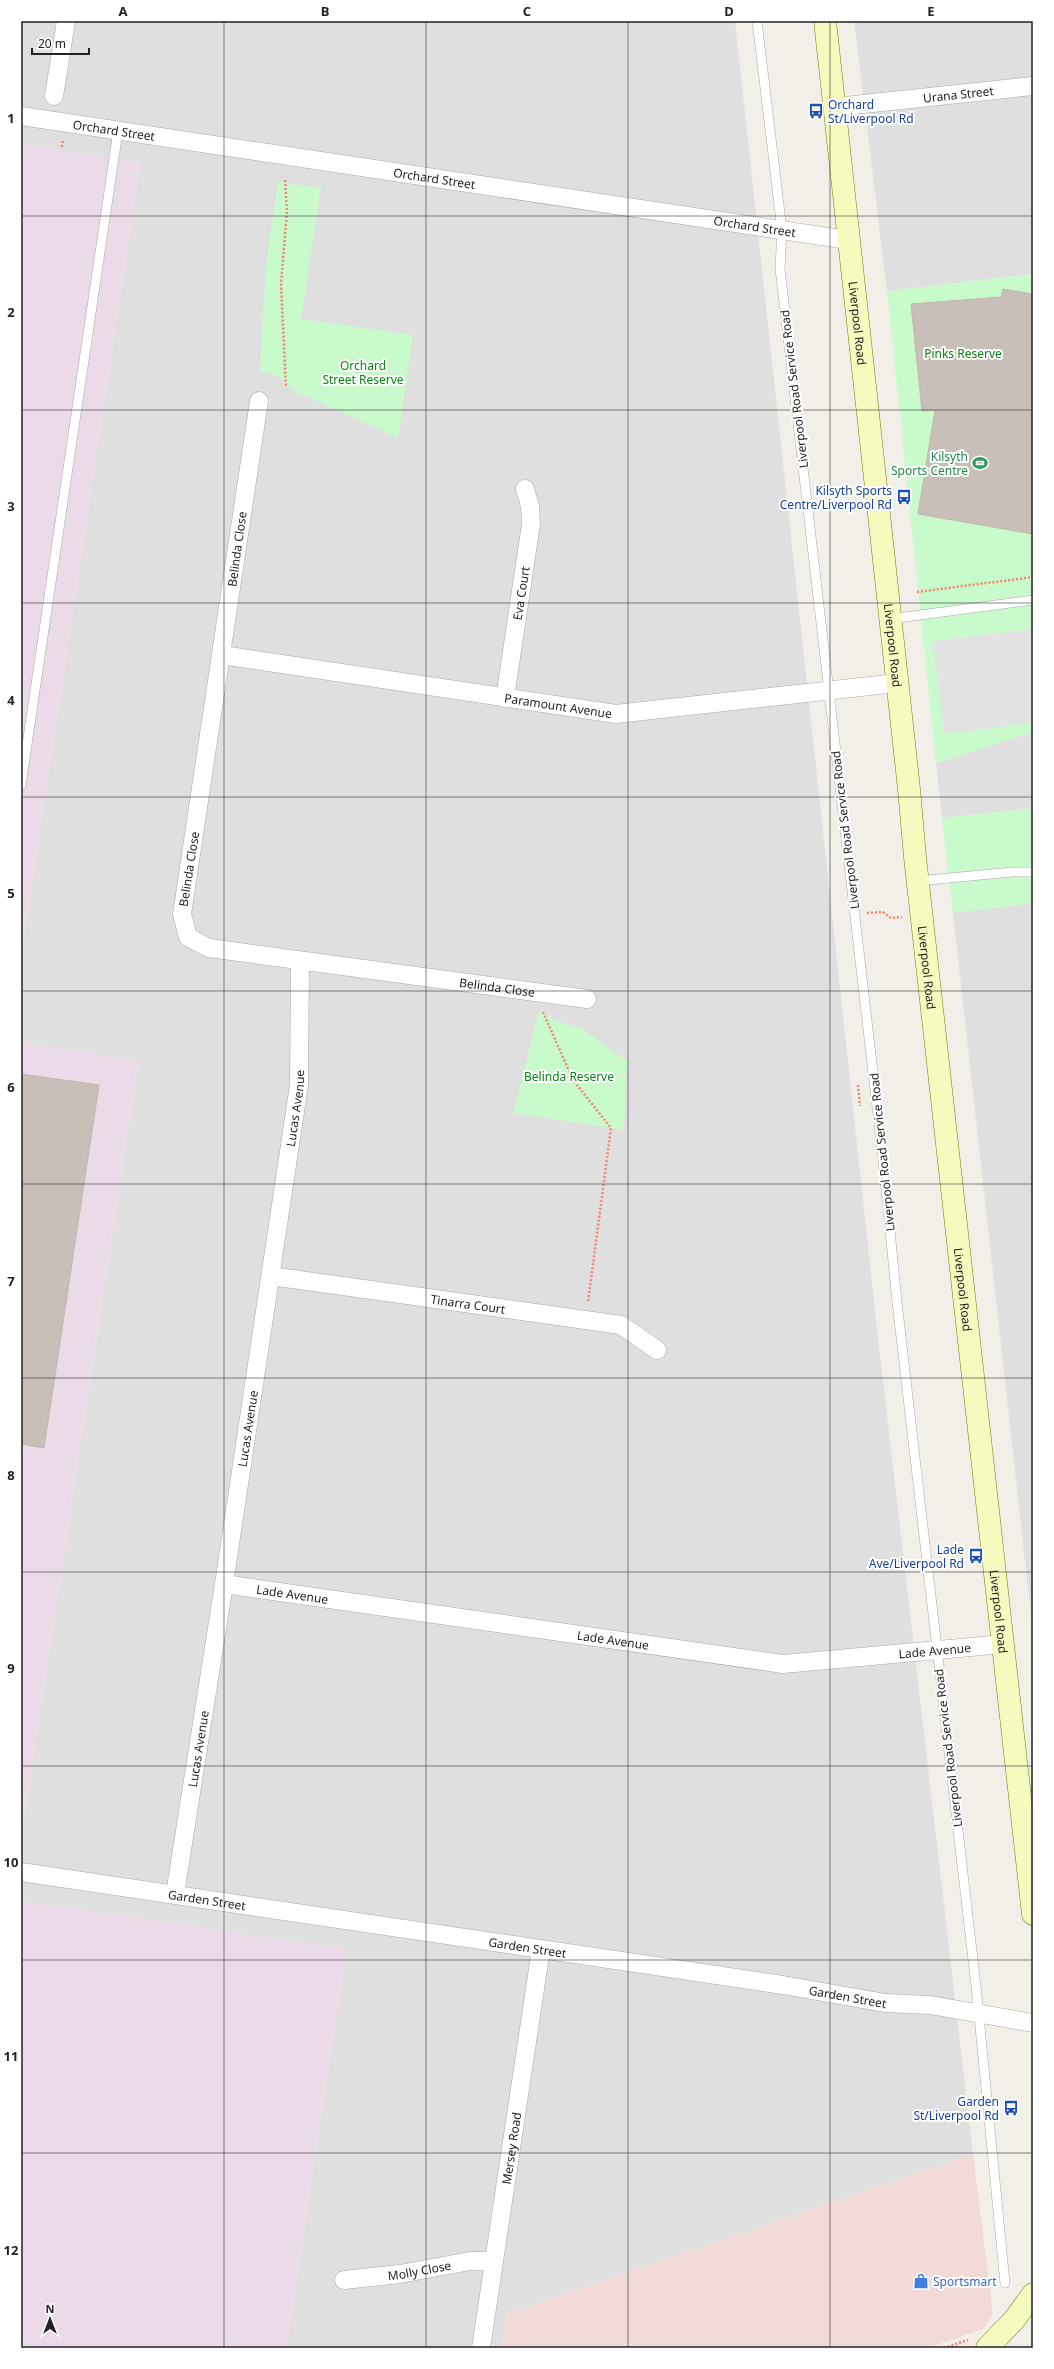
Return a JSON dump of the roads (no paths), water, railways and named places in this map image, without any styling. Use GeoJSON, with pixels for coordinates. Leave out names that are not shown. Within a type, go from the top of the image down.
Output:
{"type":"FeatureCollection","features":[{"type":"Feature","properties":{"kind":"main road","name":"Liverpool Road"},"geometry":{"type":"LineString","coordinates":[[825,21],[918,881],[1033,1914]]}},
{"type":"Feature","properties":{"kind":"main road"},"geometry":{"type":"LineString","coordinates":[[987,2348],[1014,2320],[1033,2294]]}},
{"type":"Feature","properties":{"kind":"street"},"geometry":{"type":"LineString","coordinates":[[54,96],[66,21]]}},
{"type":"Feature","properties":{"kind":"street","name":"Urana Street"},"geometry":{"type":"LineString","coordinates":[[835,107],[1033,86]]}},
{"type":"Feature","properties":{"kind":"street","name":"Orchard Street"},"geometry":{"type":"LineString","coordinates":[[21,116],[848,240]]}},
{"type":"Feature","properties":{"kind":"street","name":"Belinda Close"},"geometry":{"type":"LineString","coordinates":[[260,401],[182,914],[188,937],[209,948],[587,999]]}},
{"type":"Feature","properties":{"kind":"street","name":"Eva Court"},"geometry":{"type":"LineString","coordinates":[[504,698],[531,524],[530,506],[525,489]]}},
{"type":"Feature","properties":{"kind":"street","name":"Paramount Avenue"},"geometry":{"type":"LineString","coordinates":[[222,655],[504,698],[626,714],[897,683]]}},
{"type":"Feature","properties":{"kind":"street","name":"Lucas Avenue"},"geometry":{"type":"LineString","coordinates":[[175,1894],[224,1584],[299,1085],[300,961]]}},
{"type":"Feature","properties":{"kind":"street","name":"Tinarra Court"},"geometry":{"type":"LineString","coordinates":[[271,1276],[621,1325],[658,1350]]}},
{"type":"Feature","properties":{"kind":"street","name":"Lade Avenue"},"geometry":{"type":"LineString","coordinates":[[224,1584],[783,1664],[1004,1644]]}},
{"type":"Feature","properties":{"kind":"street","name":"Garden Street"},"geometry":{"type":"LineString","coordinates":[[21,1872],[541,1948],[782,1985],[859,2000],[930,2005],[1033,2023]]}},
{"type":"Feature","properties":{"kind":"street","name":"Mersey Road"},"geometry":{"type":"LineString","coordinates":[[481,2348],[541,1948]]}},
{"type":"Feature","properties":{"kind":"street","name":"Molly Close"},"geometry":{"type":"LineString","coordinates":[[344,2280],[400,2274],[470,2261],[494,2261]]}},
{"type":"Feature","properties":{"kind":"lane","name":"Liverpool Road Service Road"},"geometry":{"type":"LineString","coordinates":[[757,21],[782,230],[780,269],[782,294],[855,914],[978,2014],[1005,2283]]}},
{"type":"Feature","properties":{"kind":"lane"},"geometry":{"type":"LineString","coordinates":[[21,785],[118,131]]}},
{"type":"Feature","properties":{"kind":"lane"},"geometry":{"type":"LineString","coordinates":[[890,619],[1033,600]]}},
{"type":"Feature","properties":{"kind":"lane"},"geometry":{"type":"LineString","coordinates":[[918,881],[1012,872],[1033,872]]}},
{"type":"Feature","properties":{"kind":"place","name":"Orchard St/Liverpool Rd"},"geometry":{"type":"Point","coordinates":[816,111]}},
{"type":"Feature","properties":{"kind":"place","name":"Kilsyth Sports Centre"},"geometry":{"type":"Point","coordinates":[980,463]}},
{"type":"Feature","properties":{"kind":"place","name":"Kilsyth Sports Centre/Liverpool Rd"},"geometry":{"type":"Point","coordinates":[904,497]}},
{"type":"Feature","properties":{"kind":"place","name":"Lade Ave/Liverpool Rd"},"geometry":{"type":"Point","coordinates":[976,1556]}},
{"type":"Feature","properties":{"kind":"place","name":"Garden St/Liverpool Rd"},"geometry":{"type":"Point","coordinates":[1011,2108]}},
{"type":"Feature","properties":{"kind":"place","name":"Sportsmart"},"geometry":{"type":"Point","coordinates":[921,2281]}},
{"type":"Feature","properties":{"kind":"park label","name":"Pinks Reserve"},"geometry":{"type":"Point","coordinates":[963,353]}},
{"type":"Feature","properties":{"kind":"park label","name":"Orchard Street Reserve"},"geometry":{"type":"Point","coordinates":[363,372]}},
{"type":"Feature","properties":{"kind":"park label","name":"Belinda Reserve"},"geometry":{"type":"Point","coordinates":[569,1076]}}]}
